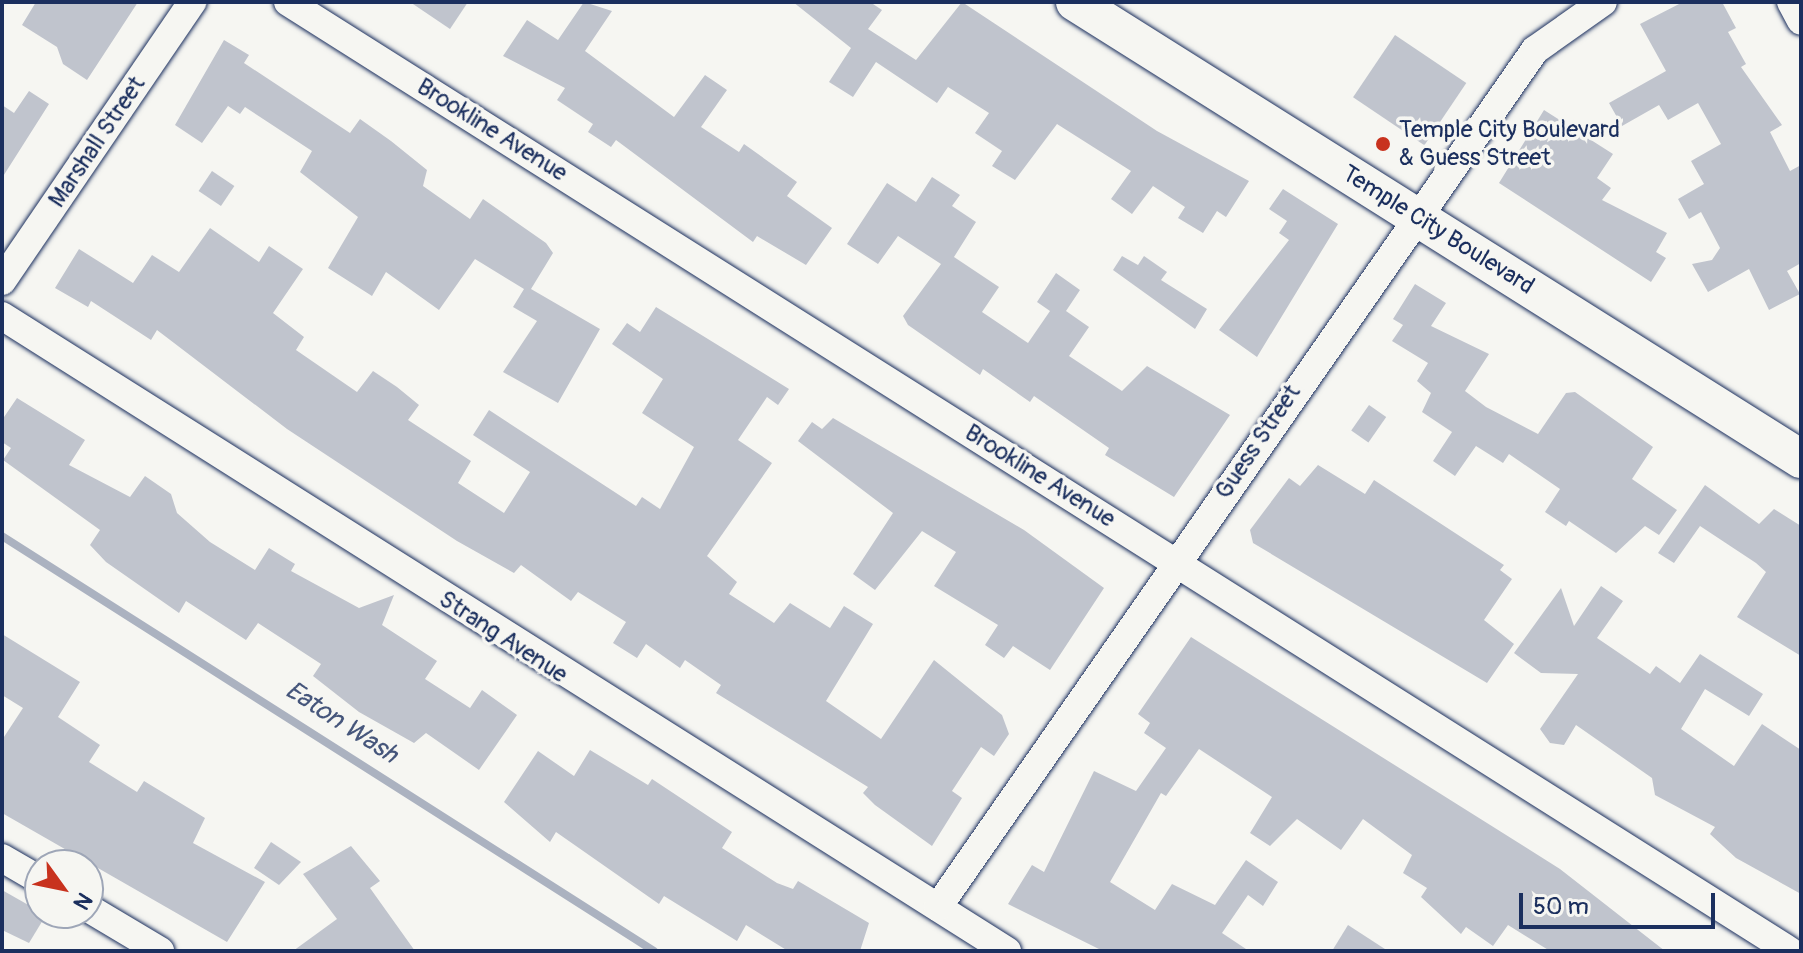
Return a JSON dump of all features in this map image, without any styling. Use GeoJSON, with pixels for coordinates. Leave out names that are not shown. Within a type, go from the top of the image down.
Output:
{"type":"FeatureCollection","features":[{"type":"Feature","properties":{"kind":"main road","name":"Temple City Boulevard"},"geometry":{"type":"LineString","coordinates":[[1075,2],[1801,459]]}},
{"type":"Feature","properties":{"kind":"street","name":"Marshall Street"},"geometry":{"type":"LineString","coordinates":[[2,281],[192,2]]}},
{"type":"Feature","properties":{"kind":"street","name":"Brookline Avenue"},"geometry":{"type":"LineString","coordinates":[[288,2],[1790,951]]}},
{"type":"Feature","properties":{"kind":"street","name":"Guess Street"},"geometry":{"type":"LineString","coordinates":[[938,907],[1414,215],[1535,50],[1603,2]]}},
{"type":"Feature","properties":{"kind":"street"},"geometry":{"type":"LineString","coordinates":[[1791,2],[1801,21]]}},
{"type":"Feature","properties":{"kind":"street","name":"Strang Avenue"},"geometry":{"type":"LineString","coordinates":[[2,316],[719,776],[1007,951]]}},
{"type":"Feature","properties":{"kind":"street"},"geometry":{"type":"LineString","coordinates":[[2,858],[24,871]]}},
{"type":"Feature","properties":{"kind":"street"},"geometry":{"type":"LineString","coordinates":[[104,918],[160,951]]}},
{"type":"Feature","properties":{"kind":"building"},"geometry":{"type":"Polygon","coordinates":[[[36,2],[138,2],[87,80],[63,64],[57,47],[22,25],[36,2]]]}},
{"type":"Feature","properties":{"kind":"building"},"geometry":{"type":"Polygon","coordinates":[[[410,2],[468,2],[450,29],[410,2]]]}},
{"type":"Feature","properties":{"kind":"building"},"geometry":{"type":"Polygon","coordinates":[[[584,2],[612,11],[585,51],[674,117],[705,75],[727,90],[701,127],[739,152],[744,144],[797,182],[787,196],[832,228],[806,265],[757,236],[753,242],[616,140],[611,147],[588,132],[593,124],[557,100],[565,88],[503,56],[527,20],[558,40],[584,2]]]}},
{"type":"Feature","properties":{"kind":"building"},"geometry":{"type":"Polygon","coordinates":[[[793,2],[870,2],[882,10],[868,29],[916,60],[962,2],[1157,131],[1249,181],[1226,217],[1217,211],[1203,233],[1178,218],[1185,207],[1153,186],[1132,214],[1111,199],[1131,171],[1057,124],[1015,180],[992,166],[1002,151],[975,133],[989,113],[948,87],[937,103],[876,62],[853,97],[829,82],[851,48],[793,2]]]}},
{"type":"Feature","properties":{"kind":"building"},"geometry":{"type":"Polygon","coordinates":[[[1683,2],[1722,2],[1736,28],[1728,32],[1746,64],[1741,67],[1782,125],[1770,132],[1790,171],[1801,165],[1801,263],[1787,271],[1800,294],[1769,310],[1749,269],[1708,292],[1692,264],[1712,260],[1720,248],[1701,212],[1689,219],[1678,199],[1704,184],[1691,161],[1721,144],[1698,103],[1668,120],[1659,105],[1622,126],[1609,103],[1666,71],[1640,24],[1683,2]]]}},
{"type":"Feature","properties":{"kind":"building"},"geometry":{"type":"Polygon","coordinates":[[[1395,35],[1466,83],[1424,145],[1353,97],[1395,35]]]}},
{"type":"Feature","properties":{"kind":"building"},"geometry":{"type":"Polygon","coordinates":[[[224,40],[249,55],[244,63],[350,133],[360,119],[391,141],[427,170],[423,186],[470,219],[483,199],[546,243],[553,253],[531,289],[600,329],[558,403],[503,372],[537,321],[513,307],[524,289],[475,259],[439,310],[386,272],[372,296],[328,268],[358,217],[300,172],[312,151],[245,107],[240,114],[228,106],[202,143],[175,125],[224,40]]]}},
{"type":"Feature","properties":{"kind":"building"},"geometry":{"type":"Polygon","coordinates":[[[29,91],[49,104],[2,178],[2,105],[14,113],[29,91]]]}},
{"type":"Feature","properties":{"kind":"building"},"geometry":{"type":"Polygon","coordinates":[[[1544,110],[1613,154],[1597,178],[1611,188],[1602,200],[1667,233],[1656,252],[1666,258],[1651,282],[1499,183],[1544,110]]]}},
{"type":"Feature","properties":{"kind":"building"},"geometry":{"type":"Polygon","coordinates":[[[212,171],[234,186],[221,206],[199,191],[212,171]]]}},
{"type":"Feature","properties":{"kind":"building"},"geometry":{"type":"Polygon","coordinates":[[[932,177],[960,195],[952,206],[976,222],[954,257],[999,287],[982,312],[1028,343],[1050,311],[1037,302],[1056,273],[1080,290],[1066,311],[1089,327],[1069,356],[1122,391],[1147,366],[1230,415],[1174,497],[1105,455],[1109,448],[1034,396],[1030,402],[983,369],[980,375],[908,325],[903,316],[941,264],[898,236],[878,264],[847,244],[887,183],[916,202],[932,177]]]}},
{"type":"Feature","properties":{"kind":"building"},"geometry":{"type":"Polygon","coordinates":[[[1283,189],[1338,224],[1257,357],[1219,330],[1289,240],[1279,233],[1287,221],[1269,209],[1283,189]]]}},
{"type":"Feature","properties":{"kind":"building"},"geometry":{"type":"Polygon","coordinates":[[[210,228],[259,262],[269,246],[303,269],[273,313],[304,337],[296,350],[357,392],[373,371],[397,387],[419,405],[408,420],[471,461],[458,483],[504,513],[530,472],[473,435],[489,410],[636,506],[642,497],[660,509],[694,447],[642,413],[663,379],[612,344],[627,323],[640,332],[656,307],[789,389],[778,405],[767,397],[738,440],[772,463],[707,556],[737,582],[729,594],[774,623],[790,603],[830,628],[844,606],[873,624],[826,701],[881,739],[934,660],[1002,715],[1009,734],[994,756],[981,747],[952,791],[962,798],[932,846],[875,805],[863,793],[868,787],[716,693],[721,685],[685,660],[680,668],[646,644],[637,658],[613,643],[626,622],[578,592],[571,601],[521,565],[514,573],[457,541],[287,429],[157,330],[151,340],[91,301],[88,307],[55,288],[79,249],[133,283],[152,255],[179,272],[210,228]]]}},
{"type":"Feature","properties":{"kind":"building"},"geometry":{"type":"Polygon","coordinates":[[[1122,256],[1138,265],[1144,256],[1167,272],[1161,280],[1207,309],[1195,329],[1113,270],[1122,256]]]}},
{"type":"Feature","properties":{"kind":"building"},"geometry":{"type":"Polygon","coordinates":[[[1415,284],[1446,303],[1431,326],[1489,354],[1465,391],[1486,407],[1538,434],[1566,393],[1575,392],[1653,447],[1632,479],[1677,510],[1659,535],[1645,526],[1616,553],[1569,521],[1566,526],[1545,512],[1560,489],[1509,454],[1503,463],[1476,446],[1455,476],[1433,461],[1452,432],[1422,412],[1431,393],[1417,381],[1428,363],[1392,341],[1403,325],[1393,319],[1415,284]]]}},
{"type":"Feature","properties":{"kind":"building"},"geometry":{"type":"Polygon","coordinates":[[[17,398],[85,440],[69,465],[130,497],[145,476],[171,494],[177,513],[210,542],[255,570],[269,548],[295,564],[291,571],[359,608],[394,595],[382,625],[437,661],[425,679],[470,708],[482,690],[517,715],[479,770],[426,733],[414,743],[359,712],[313,676],[321,664],[258,623],[246,640],[186,601],[179,613],[106,562],[90,545],[100,530],[3,460],[11,448],[2,442],[2,420],[17,398]]]}},
{"type":"Feature","properties":{"kind":"building"},"geometry":{"type":"Polygon","coordinates":[[[1369,405],[1386,417],[1368,442],[1351,430],[1369,405]]]}},
{"type":"Feature","properties":{"kind":"building"},"geometry":{"type":"Polygon","coordinates":[[[833,418],[1024,530],[1104,588],[1050,670],[1013,646],[1004,658],[985,645],[998,625],[934,586],[956,552],[922,531],[875,590],[853,574],[893,513],[798,441],[812,422],[822,429],[833,418]]]}},
{"type":"Feature","properties":{"kind":"building"},"geometry":{"type":"Polygon","coordinates":[[[1318,465],[1365,494],[1374,480],[1504,565],[1500,570],[1512,579],[1484,620],[1514,644],[1487,683],[1253,543],[1250,530],[1289,478],[1300,486],[1318,465]]]}},
{"type":"Feature","properties":{"kind":"building"},"geometry":{"type":"Polygon","coordinates":[[[1705,485],[1759,524],[1774,509],[1801,526],[1801,656],[1737,617],[1766,572],[1756,563],[1700,526],[1674,563],[1658,553],[1705,485]]]}},
{"type":"Feature","properties":{"kind":"building"},"geometry":{"type":"Polygon","coordinates":[[[1601,586],[1623,601],[1597,638],[1650,674],[1656,666],[1680,683],[1700,654],[1763,694],[1749,716],[1705,689],[1681,729],[1734,766],[1762,724],[1801,750],[1801,894],[1736,858],[1710,834],[1715,827],[1655,795],[1652,778],[1576,725],[1564,745],[1550,743],[1540,729],[1578,674],[1541,673],[1514,653],[1561,588],[1574,626],[1601,586]]]}},
{"type":"Feature","properties":{"kind":"building"},"geometry":{"type":"Polygon","coordinates":[[[2,634],[80,682],[58,717],[100,745],[89,762],[137,792],[144,781],[205,818],[193,843],[265,882],[227,942],[104,871],[104,849],[65,849],[2,813],[2,740],[23,708],[2,695],[2,634]]]}},
{"type":"Feature","properties":{"kind":"building"},"geometry":{"type":"Polygon","coordinates":[[[1191,637],[1560,869],[1665,951],[1550,951],[1508,925],[1493,946],[1466,927],[1461,934],[1421,897],[1427,888],[1403,873],[1412,855],[1363,819],[1341,850],[1297,819],[1270,846],[1250,833],[1272,797],[1199,749],[1166,796],[1161,793],[1110,882],[1155,910],[1172,884],[1215,905],[1246,860],[1278,882],[1263,906],[1248,895],[1222,933],[1249,951],[1103,951],[1008,904],[1032,865],[1044,872],[1094,771],[1136,791],[1166,748],[1144,733],[1150,723],[1138,714],[1191,637]]]}},
{"type":"Feature","properties":{"kind":"building"},"geometry":{"type":"Polygon","coordinates":[[[590,750],[648,785],[652,779],[732,832],[722,848],[777,883],[793,889],[798,881],[869,923],[860,951],[788,951],[746,925],[737,941],[664,896],[659,904],[556,832],[550,842],[504,802],[538,751],[574,776],[590,750]]]}},
{"type":"Feature","properties":{"kind":"building"},"geometry":{"type":"Polygon","coordinates":[[[271,842],[301,862],[279,885],[254,868],[271,842]]]}},
{"type":"Feature","properties":{"kind":"building"},"geometry":{"type":"Polygon","coordinates":[[[351,846],[380,881],[370,888],[415,951],[293,951],[337,919],[303,874],[351,846]]]}},
{"type":"Feature","properties":{"kind":"building"},"geometry":{"type":"Polygon","coordinates":[[[2,890],[24,902],[24,929],[38,929],[29,943],[2,930],[2,890]]]}},
{"type":"Feature","properties":{"kind":"building"},"geometry":{"type":"Polygon","coordinates":[[[1348,925],[1388,951],[1332,951],[1348,925]]]}},
{"type":"Feature","properties":{"kind":"waterway","name":"Eaton Wash"},"geometry":{"type":"LineString","coordinates":[[2,536],[654,951]]}},
{"type":"Feature","properties":{"kind":"place","name":"Temple City Boulevard & Guess Street"},"geometry":{"type":"Point","coordinates":[1383,144]}}]}
